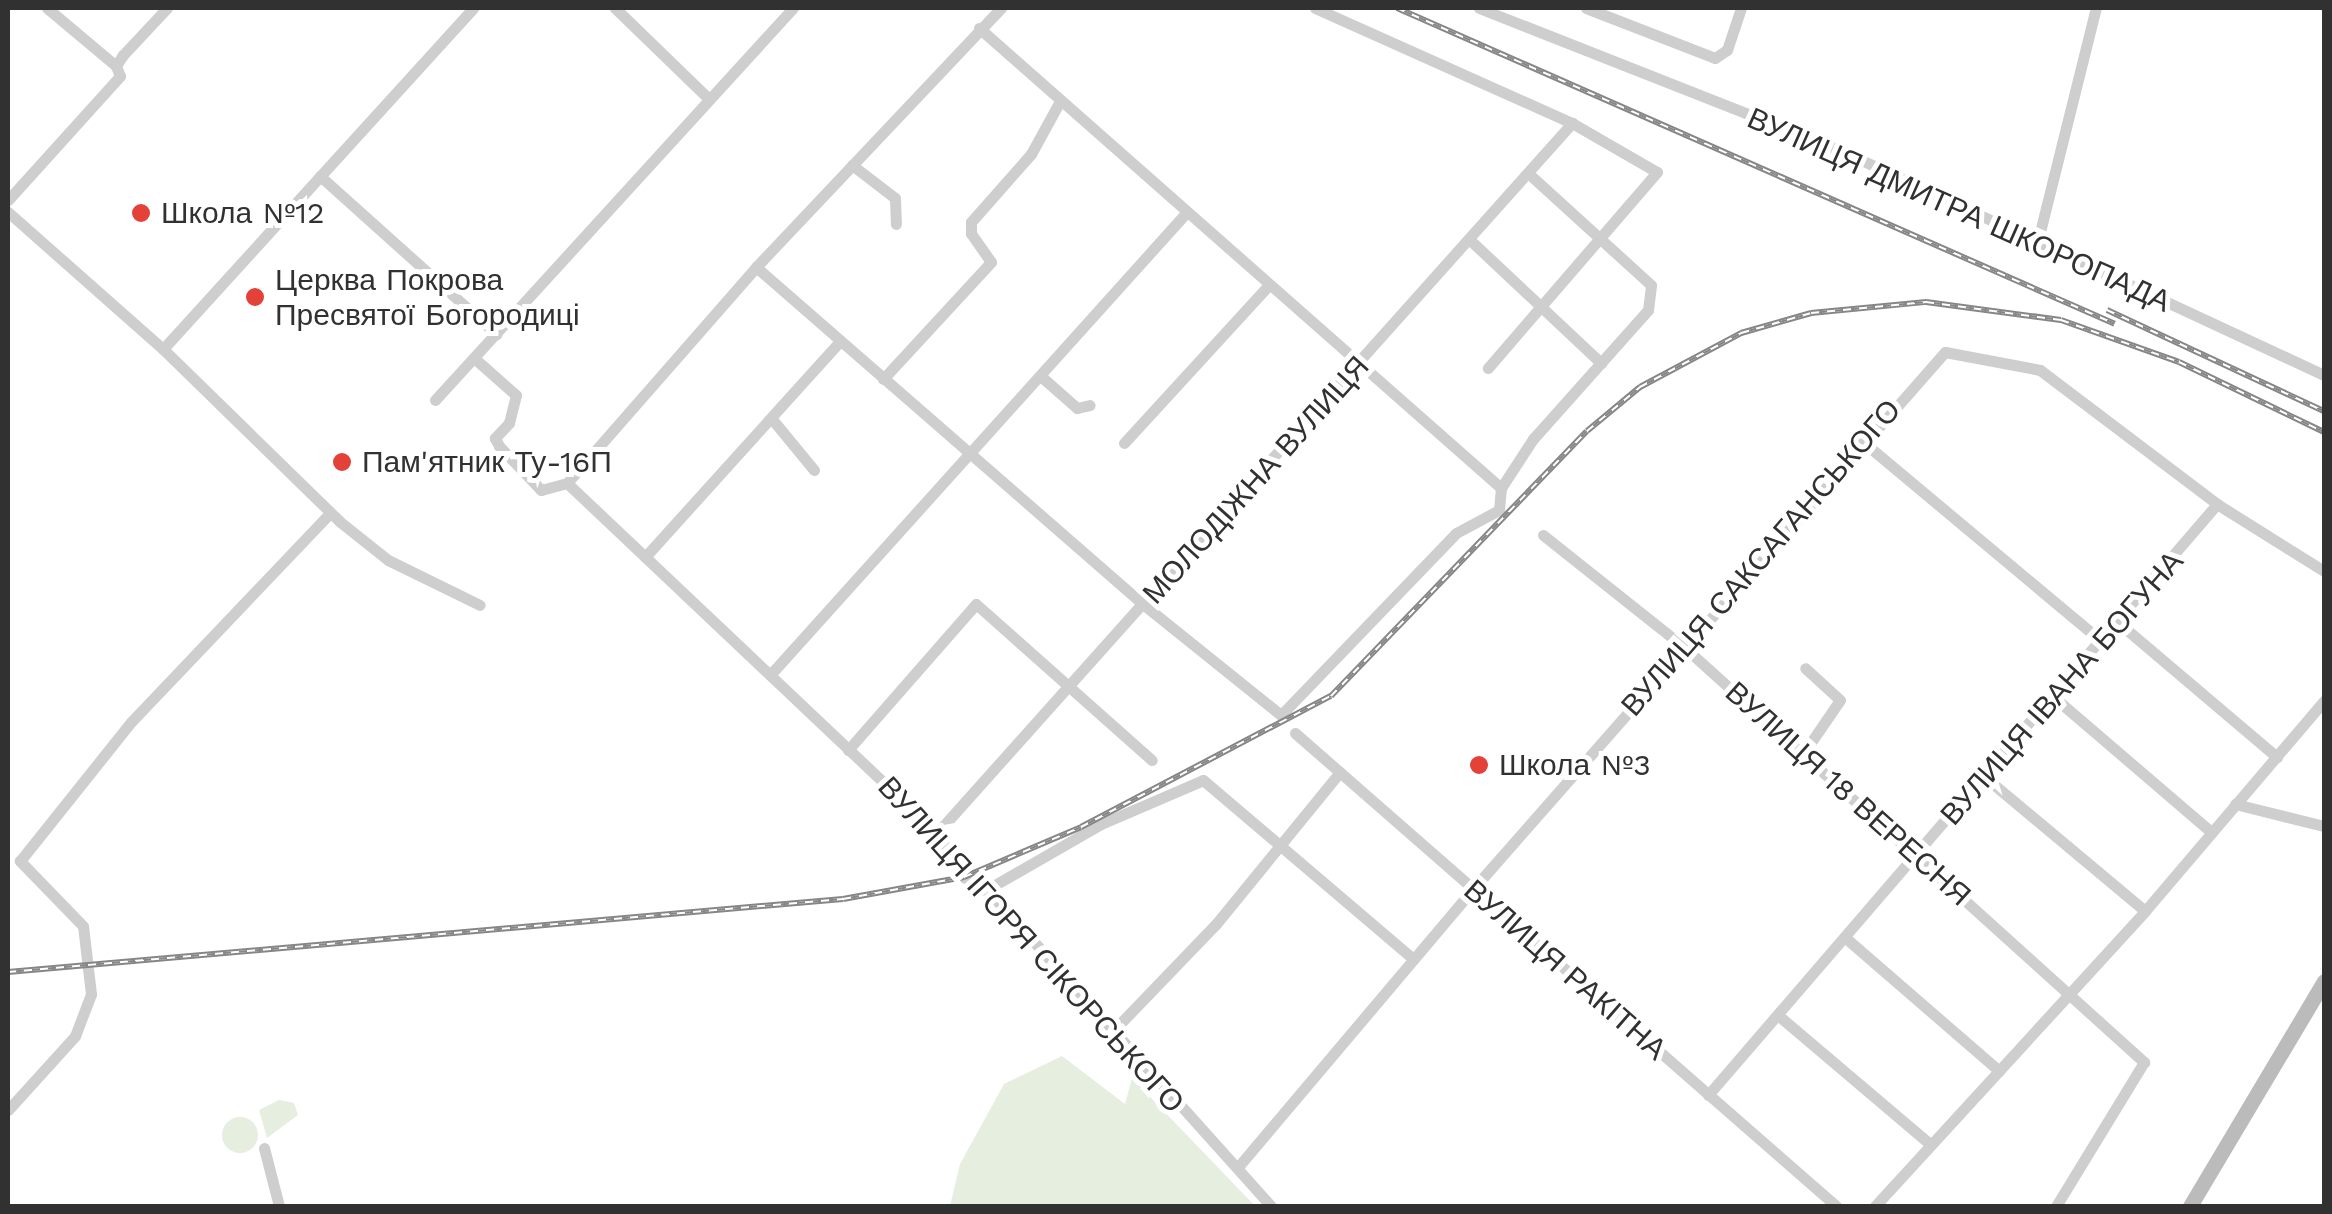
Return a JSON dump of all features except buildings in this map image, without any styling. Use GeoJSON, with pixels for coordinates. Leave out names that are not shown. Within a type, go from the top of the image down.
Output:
{"type":"FeatureCollection","features":[{"type":"Feature","properties":{"kind":"main road"},"geometry":{"type":"LineString","coordinates":[[2190,1206],[2324,981]]}},
{"type":"Feature","properties":{"kind":"street"},"geometry":{"type":"LineString","coordinates":[[8,200],[120,76],[116,66],[47,8]]}},
{"type":"Feature","properties":{"kind":"street"},"geometry":{"type":"LineString","coordinates":[[116,66],[167,8]]}},
{"type":"Feature","properties":{"kind":"street"},"geometry":{"type":"LineString","coordinates":[[164,349],[474,8]]}},
{"type":"Feature","properties":{"kind":"street"},"geometry":{"type":"LineString","coordinates":[[615,8],[708,98]]}},
{"type":"Feature","properties":{"kind":"street"},"geometry":{"type":"LineString","coordinates":[[436,400],[793,8]]}},
{"type":"Feature","properties":{"kind":"street"},"geometry":{"type":"LineString","coordinates":[[474,358],[516,395],[508,423],[495,438],[499,446],[541,490],[567,484],[756,267],[1002,8]]}},
{"type":"Feature","properties":{"kind":"street"},"geometry":{"type":"LineString","coordinates":[[1315,8],[1572,123],[1657,172],[1602,242],[1488,368]]}},
{"type":"Feature","properties":{"kind":"street","name":"ВУЛИЦЯ ДМИТРА ШКОРОПАДА"},"geometry":{"type":"LineString","coordinates":[[1479,8],[1842,151],[2324,374]]}},
{"type":"Feature","properties":{"kind":"street"},"geometry":{"type":"LineString","coordinates":[[1586,8],[1716,58],[1727,50],[1741,8]]}},
{"type":"Feature","properties":{"kind":"street"},"geometry":{"type":"LineString","coordinates":[[2038,240],[2096,8]]}},
{"type":"Feature","properties":{"kind":"street"},"geometry":{"type":"LineString","coordinates":[[980,28],[1358,367],[1501,488]]}},
{"type":"Feature","properties":{"kind":"street"},"geometry":{"type":"LineString","coordinates":[[882,379],[990,262],[971,233],[971,222],[1031,154],[1060,100]]}},
{"type":"Feature","properties":{"kind":"street","name":"МОЛОДІЖНА ВУЛИЦЯ"},"geometry":{"type":"LineString","coordinates":[[937,833],[1358,367],[1572,123]]}},
{"type":"Feature","properties":{"kind":"street"},"geometry":{"type":"LineString","coordinates":[[852,164],[895,198],[896,224]]}},
{"type":"Feature","properties":{"kind":"street"},"geometry":{"type":"LineString","coordinates":[[756,267],[1144,605],[1281,716],[1456,533],[1499,510],[1501,488],[1533,439],[1602,363],[1654,295],[1652,285],[1528,172]]}},
{"type":"Feature","properties":{"kind":"street"},"geometry":{"type":"LineString","coordinates":[[320,176],[496,334]]}},
{"type":"Feature","properties":{"kind":"street"},"geometry":{"type":"LineString","coordinates":[[8,212],[164,349],[330,513],[388,560],[480,605]]}},
{"type":"Feature","properties":{"kind":"street"},"geometry":{"type":"LineString","coordinates":[[770,675],[1044,379],[1186,213]]}},
{"type":"Feature","properties":{"kind":"street"},"geometry":{"type":"LineString","coordinates":[[1470,240],[1602,363]]}},
{"type":"Feature","properties":{"kind":"street"},"geometry":{"type":"LineString","coordinates":[[1124,443],[1268,286]]}},
{"type":"Feature","properties":{"kind":"street"},"geometry":{"type":"LineString","coordinates":[[645,557],[840,341]]}},
{"type":"Feature","properties":{"kind":"street","name":"ВУЛИЦЯ САКСАГАНСЬКОГО"},"geometry":{"type":"LineString","coordinates":[[1238,1168],[1473,889],[1934,360],[1959,350],[2040,370],[2218,504]]}},
{"type":"Feature","properties":{"kind":"street"},"geometry":{"type":"LineString","coordinates":[[1044,379],[1082,410]]}},
{"type":"Feature","properties":{"kind":"street"},"geometry":{"type":"LineString","coordinates":[[772,419],[814,470]]}},
{"type":"Feature","properties":{"kind":"street"},"geometry":{"type":"LineString","coordinates":[[1862,441],[2104,643]]}},
{"type":"Feature","properties":{"kind":"street","name":"ВУЛИЦЯ ІГОРЯ СІКОРСЬКОГО"},"geometry":{"type":"LineString","coordinates":[[567,484],[937,833],[964,877],[991,894],[1272,1206]]}},
{"type":"Feature","properties":{"kind":"street"},"geometry":{"type":"LineString","coordinates":[[2218,504],[2324,571]]}},
{"type":"Feature","properties":{"kind":"street","name":"ВУЛИЦЯ ІВАНА БОГУНА"},"geometry":{"type":"LineString","coordinates":[[1708,1095],[2056,699],[2218,504]]}},
{"type":"Feature","properties":{"kind":"street"},"geometry":{"type":"LineString","coordinates":[[8,1110],[76,1036],[91,994],[84,926],[20,861],[130,722],[330,513]]}},
{"type":"Feature","properties":{"kind":"street","name":"ВУЛИЦЯ 18 ВЕРЕСНЯ"},"geometry":{"type":"LineString","coordinates":[[1543,535],[1684,648],[2071,991],[2144,1062],[2056,1206]]}},
{"type":"Feature","properties":{"kind":"street"},"geometry":{"type":"LineString","coordinates":[[848,750],[972,604],[1152,760]]}},
{"type":"Feature","properties":{"kind":"street"},"geometry":{"type":"LineString","coordinates":[[2120,624],[2276,756]]}},
{"type":"Feature","properties":{"kind":"street"},"geometry":{"type":"LineString","coordinates":[[1802,754],[1840,700],[1805,668]]}},
{"type":"Feature","properties":{"kind":"street"},"geometry":{"type":"LineString","coordinates":[[2056,699],[2211,832]]}},
{"type":"Feature","properties":{"kind":"street"},"geometry":{"type":"LineString","coordinates":[[1875,1206],[2144,912],[2324,701]]}},
{"type":"Feature","properties":{"kind":"street","name":"ВУЛИЦЯ РАКІТНА"},"geometry":{"type":"LineString","coordinates":[[1295,734],[1836,1206]]}},
{"type":"Feature","properties":{"kind":"street"},"geometry":{"type":"LineString","coordinates":[[1112,1032],[1282,848],[1340,772]]}},
{"type":"Feature","properties":{"kind":"street"},"geometry":{"type":"LineString","coordinates":[[1986,778],[2144,912]]}},
{"type":"Feature","properties":{"kind":"street"},"geometry":{"type":"LineString","coordinates":[[991,894],[993,886],[1101,824],[1202,780],[1413,959]]}},
{"type":"Feature","properties":{"kind":"street"},"geometry":{"type":"LineString","coordinates":[[2235,804],[2324,826]]}},
{"type":"Feature","properties":{"kind":"street"},"geometry":{"type":"LineString","coordinates":[[1848,940],[1999,1070]]}},
{"type":"Feature","properties":{"kind":"street"},"geometry":{"type":"LineString","coordinates":[[1779,1016],[1931,1146]]}},
{"type":"Feature","properties":{"kind":"street"},"geometry":{"type":"LineString","coordinates":[[264,1148],[278,1206]]}},
{"type":"Feature","properties":{"kind":"shaded area"},"geometry":{"type":"Polygon","coordinates":[[[1062,1056],[1125,1104],[1132,1078],[1255,1206],[950,1206],[960,1164],[1004,1084],[1062,1056]]]}},
{"type":"Feature","properties":{"kind":"shaded area"},"geometry":{"type":"Polygon","coordinates":[[[279,1100],[294,1103],[298,1115],[267,1138],[259,1110],[279,1100]]]}},
{"type":"Feature","properties":{"kind":"shaded area"},"geometry":{"type":"Polygon","coordinates":[[[240,1117],[253,1122],[258,1135],[253,1148],[240,1153],[227,1148],[222,1135],[227,1122],[240,1117]]]}},
{"type":"Feature","properties":{"kind":"railway"},"geometry":{"type":"LineString","coordinates":[[1397,8],[2115,324]]}},
{"type":"Feature","properties":{"kind":"railway"},"geometry":{"type":"LineString","coordinates":[[8,972],[843,899],[964,877],[1081,827],[1331,696],[1587,431],[1640,387],[1741,333],[1811,313],[1926,302],[2061,320],[2179,362],[2324,432]]}},
{"type":"Feature","properties":{"kind":"railway"},"geometry":{"type":"LineString","coordinates":[[2107,310],[2324,411]]}},
{"type":"Feature","properties":{"kind":"place","name":"Школа №12"},"geometry":{"type":"Point","coordinates":[141,213]}},
{"type":"Feature","properties":{"kind":"place","name":"Церква Покрова Пресвятої Богородиці"},"geometry":{"type":"Point","coordinates":[255,297]}},
{"type":"Feature","properties":{"kind":"place","name":"Пам'ятник Ту-16П"},"geometry":{"type":"Point","coordinates":[342,462]}},
{"type":"Feature","properties":{"kind":"place","name":"Школа №3"},"geometry":{"type":"Point","coordinates":[1479,765]}}]}
